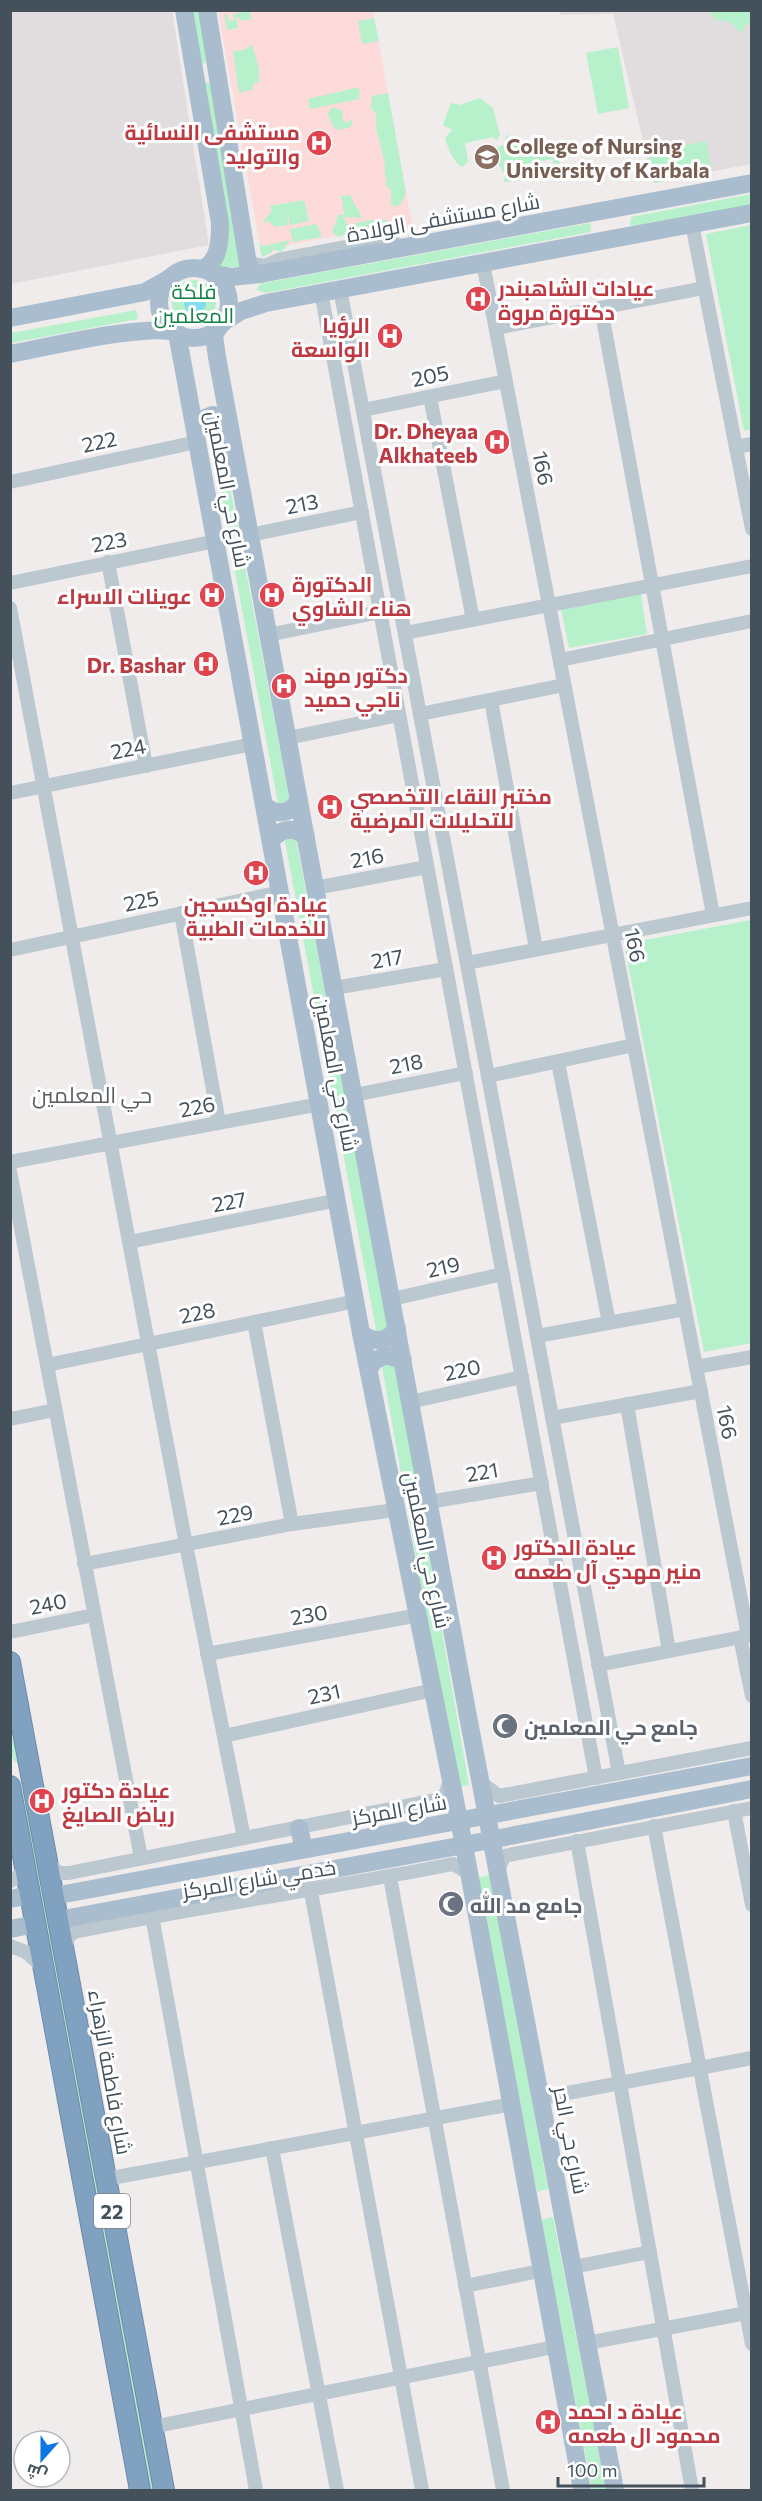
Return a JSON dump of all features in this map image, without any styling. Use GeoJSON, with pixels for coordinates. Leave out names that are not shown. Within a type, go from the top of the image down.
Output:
{"type":"FeatureCollection","features":[{"type":"Feature","properties":{"kind":"highway","name":"شارع فاطمة الزهراء"},"geometry":{"type":"LineString","coordinates":[[10,1662],[20,1765],[34,1790],[56,1883],[66,1954],[106,2179],[164,2490]]}},
{"type":"Feature","properties":{"kind":"highway"},"geometry":{"type":"LineString","coordinates":[[11,1789],[22,1786],[34,1790]]}},
{"type":"Feature","properties":{"kind":"highway","name":"22"},"geometry":{"type":"LineString","coordinates":[[11,1789],[20,1886],[27,1929],[45,1969],[140,2490]]}},
{"type":"Feature","properties":{"kind":"highway"},"geometry":{"type":"LineString","coordinates":[[72,2117],[85,2119],[94,2111]]}},
{"type":"Feature","properties":{"kind":"highway"},"geometry":{"type":"LineString","coordinates":[[78,2145],[88,2140],[100,2143]]}},
{"type":"Feature","properties":{"kind":"main road"},"geometry":{"type":"LineString","coordinates":[[184,10],[220,223],[217,252],[208,272]]}},
{"type":"Feature","properties":{"kind":"main road"},"geometry":{"type":"LineString","coordinates":[[207,10],[247,258],[249,267],[260,274]]}},
{"type":"Feature","properties":{"kind":"main road"},"geometry":{"type":"LineString","coordinates":[[193,63],[208,66],[216,59]]}},
{"type":"Feature","properties":{"kind":"main road"},"geometry":{"type":"LineString","coordinates":[[197,86],[211,80],[220,85]]}},
{"type":"Feature","properties":{"kind":"main road","name":"شارع مستشفى الولادة"},"geometry":{"type":"LineString","coordinates":[[208,272],[231,277],[260,274],[752,183]]}},
{"type":"Feature","properties":{"kind":"main road"},"geometry":{"type":"LineString","coordinates":[[634,205],[627,215],[628,223],[632,230],[639,234]]}},
{"type":"Feature","properties":{"kind":"main road"},"geometry":{"type":"LineString","coordinates":[[585,213],[594,220],[597,228],[591,242]]}},
{"type":"Feature","properties":{"kind":"main road"},"geometry":{"type":"LineString","coordinates":[[10,354],[164,329],[195,337],[207,334],[250,307],[752,213]]}},
{"type":"Feature","properties":{"kind":"main road"},"geometry":{"type":"LineString","coordinates":[[10,318],[145,292],[182,270],[208,272],[225,286],[228,307],[220,325]]}},
{"type":"Feature","properties":{"kind":"main road"},"geometry":{"type":"LineString","coordinates":[[168,279],[160,294],[160,305],[165,321],[177,333]]}},
{"type":"Feature","properties":{"kind":"main road","name":"شارع حي المعلمين"},"geometry":{"type":"LineString","coordinates":[[220,325],[214,339],[229,423],[485,1806]]}},
{"type":"Feature","properties":{"kind":"main road","name":"شارع حي المعلمين"},"geometry":{"type":"LineString","coordinates":[[177,333],[361,1333],[459,1820]]}},
{"type":"Feature","properties":{"kind":"main road"},"geometry":{"type":"LineString","coordinates":[[196,435],[200,420],[213,415],[229,423]]}},
{"type":"Feature","properties":{"kind":"main road"},"geometry":{"type":"LineString","coordinates":[[265,806],[271,811],[283,812],[291,810],[299,800]]}},
{"type":"Feature","properties":{"kind":"main road"},"geometry":{"type":"LineString","coordinates":[[271,841],[281,831],[290,829],[299,831],[306,837]]}},
{"type":"Feature","properties":{"kind":"main road"},"geometry":{"type":"LineString","coordinates":[[361,1333],[368,1338],[380,1340],[388,1337],[396,1328]]}},
{"type":"Feature","properties":{"kind":"main road"},"geometry":{"type":"LineString","coordinates":[[369,1369],[374,1361],[386,1354],[403,1360]]}},
{"type":"Feature","properties":{"kind":"main road","name":"شارع المركز"},"geometry":{"type":"LineString","coordinates":[[56,1883],[304,1849],[459,1820],[485,1806],[752,1766]]}},
{"type":"Feature","properties":{"kind":"main road"},"geometry":{"type":"LineString","coordinates":[[62,1923],[274,1889],[492,1840],[551,1837],[752,1789]]}},
{"type":"Feature","properties":{"kind":"main road","name":"شارع حي الحر"},"geometry":{"type":"LineString","coordinates":[[485,1806],[615,2490]]}},
{"type":"Feature","properties":{"kind":"main road"},"geometry":{"type":"LineString","coordinates":[[459,1820],[582,2490]]}},
{"type":"Feature","properties":{"kind":"main road"},"geometry":{"type":"LineString","coordinates":[[299,1828],[304,1849]]}},
{"type":"Feature","properties":{"kind":"main road"},"geometry":{"type":"LineString","coordinates":[[528,2190],[544,2195],[558,2186]]}},
{"type":"Feature","properties":{"kind":"main road"},"geometry":{"type":"LineString","coordinates":[[533,2220],[545,2211],[553,2211],[563,2216]]}},
{"type":"Feature","properties":{"kind":"street"},"geometry":{"type":"LineString","coordinates":[[692,224],[752,529]]}},
{"type":"Feature","properties":{"kind":"street"},"geometry":{"type":"LineString","coordinates":[[247,258],[262,266],[278,260],[383,240],[406,247]]}},
{"type":"Feature","properties":{"kind":"street","name":"166"},"geometry":{"type":"LineString","coordinates":[[483,262],[747,1636],[752,1696]]}},
{"type":"Feature","properties":{"kind":"street"},"geometry":{"type":"LineString","coordinates":[[496,328],[704,288]]}},
{"type":"Feature","properties":{"kind":"street"},"geometry":{"type":"LineString","coordinates":[[340,289],[619,1773]]}},
{"type":"Feature","properties":{"kind":"street"},"geometry":{"type":"LineString","coordinates":[[321,292],[596,1778]]}},
{"type":"Feature","properties":{"kind":"street"},"geometry":{"type":"LineString","coordinates":[[601,308],[713,915]]}},
{"type":"Feature","properties":{"kind":"street"},"geometry":{"type":"LineString","coordinates":[[326,321],[327,316],[334,310],[346,317]]}},
{"type":"Feature","properties":{"kind":"street","name":"205"},"geometry":{"type":"LineString","coordinates":[[363,410],[506,381]]}},
{"type":"Feature","properties":{"kind":"street"},"geometry":{"type":"LineString","coordinates":[[430,397],[473,620]]}},
{"type":"Feature","properties":{"kind":"street","name":"222"},"geometry":{"type":"LineString","coordinates":[[10,482],[196,435]]}},
{"type":"Feature","properties":{"kind":"street"},"geometry":{"type":"LineString","coordinates":[[735,447],[752,444]]}},
{"type":"Feature","properties":{"kind":"street","name":"213"},"geometry":{"type":"LineString","coordinates":[[250,535],[362,513]]}},
{"type":"Feature","properties":{"kind":"street","name":"223"},"geometry":{"type":"LineString","coordinates":[[10,583],[216,541]]}},
{"type":"Feature","properties":{"kind":"street"},"geometry":{"type":"LineString","coordinates":[[108,562],[146,766]]}},
{"type":"Feature","properties":{"kind":"street"},"geometry":{"type":"LineString","coordinates":[[405,633],[752,566]]}},
{"type":"Feature","properties":{"kind":"street"},"geometry":{"type":"LineString","coordinates":[[10,608],[186,1545],[244,1838]]}},
{"type":"Feature","properties":{"kind":"street"},"geometry":{"type":"LineString","coordinates":[[268,635],[380,612]]}},
{"type":"Feature","properties":{"kind":"street"},"geometry":{"type":"LineString","coordinates":[[560,660],[752,621]]}},
{"type":"Feature","properties":{"kind":"street"},"geometry":{"type":"LineString","coordinates":[[389,662],[402,669],[410,659]]}},
{"type":"Feature","properties":{"kind":"street"},"geometry":{"type":"LineString","coordinates":[[394,689],[403,679],[408,679],[415,686]]}},
{"type":"Feature","properties":{"kind":"street"},"geometry":{"type":"LineString","coordinates":[[420,714],[564,685]]}},
{"type":"Feature","properties":{"kind":"street"},"geometry":{"type":"LineString","coordinates":[[491,700],[536,949]]}},
{"type":"Feature","properties":{"kind":"street"},"geometry":{"type":"LineString","coordinates":[[288,738],[399,715]]}},
{"type":"Feature","properties":{"kind":"street","name":"224"},"geometry":{"type":"LineString","coordinates":[[10,793],[253,744]]}},
{"type":"Feature","properties":{"kind":"street","name":"216"},"geometry":{"type":"LineString","coordinates":[[315,888],[427,867]]}},
{"type":"Feature","properties":{"kind":"street","name":"225"},"geometry":{"type":"LineString","coordinates":[[10,950],[280,892]]}},
{"type":"Feature","properties":{"kind":"street"},"geometry":{"type":"LineString","coordinates":[[467,963],[752,908]]}},
{"type":"Feature","properties":{"kind":"street"},"geometry":{"type":"LineString","coordinates":[[181,913],[219,1123]]}},
{"type":"Feature","properties":{"kind":"street","name":"217"},"geometry":{"type":"LineString","coordinates":[[334,988],[446,969]]}},
{"type":"Feature","properties":{"kind":"street"},"geometry":{"type":"LineString","coordinates":[[452,1000],[459,1007],[464,1007],[472,1001],[473,995]]}},
{"type":"Feature","properties":{"kind":"street"},"geometry":{"type":"LineString","coordinates":[[457,1027],[458,1022],[466,1016],[475,1018],[478,1024]]}},
{"type":"Feature","properties":{"kind":"street"},"geometry":{"type":"LineString","coordinates":[[488,1076],[634,1045]]}},
{"type":"Feature","properties":{"kind":"street"},"geometry":{"type":"LineString","coordinates":[[558,1062],[609,1323]]}},
{"type":"Feature","properties":{"kind":"street","name":"218"},"geometry":{"type":"LineString","coordinates":[[354,1095],[466,1073]]}},
{"type":"Feature","properties":{"kind":"street","name":"226"},"geometry":{"type":"LineString","coordinates":[[10,1162],[320,1104]]}},
{"type":"Feature","properties":{"kind":"street"},"geometry":{"type":"LineString","coordinates":[[10,1171],[14,1212],[56,1410],[141,1858]]}},
{"type":"Feature","properties":{"kind":"street","name":"227"},"geometry":{"type":"LineString","coordinates":[[129,1242],[338,1200]]}},
{"type":"Feature","properties":{"kind":"street","name":"219"},"geometry":{"type":"LineString","coordinates":[[392,1299],[503,1274]]}},
{"type":"Feature","properties":{"kind":"street","name":"228"},"geometry":{"type":"LineString","coordinates":[[47,1365],[356,1301]]}},
{"type":"Feature","properties":{"kind":"street"},"geometry":{"type":"LineString","coordinates":[[537,1336],[685,1309]]}},
{"type":"Feature","properties":{"kind":"street"},"geometry":{"type":"LineString","coordinates":[[255,1322],[292,1524]]}},
{"type":"Feature","properties":{"kind":"street"},"geometry":{"type":"LineString","coordinates":[[696,1367],[752,1357]]}},
{"type":"Feature","properties":{"kind":"street","name":"220"},"geometry":{"type":"LineString","coordinates":[[411,1402],[522,1377]]}},
{"type":"Feature","properties":{"kind":"street"},"geometry":{"type":"LineString","coordinates":[[552,1418],[700,1391]]}},
{"type":"Feature","properties":{"kind":"street"},"geometry":{"type":"LineString","coordinates":[[627,1404],[669,1651]]}},
{"type":"Feature","properties":{"kind":"street"},"geometry":{"type":"LineString","coordinates":[[10,1419],[56,1410]]}},
{"type":"Feature","properties":{"kind":"street","name":"221"},"geometry":{"type":"LineString","coordinates":[[429,1502],[542,1483]]}},
{"type":"Feature","properties":{"kind":"street","name":"229"},"geometry":{"type":"LineString","coordinates":[[84,1564],[292,1524],[395,1510]]}},
{"type":"Feature","properties":{"kind":"street"},"geometry":{"type":"LineString","coordinates":[[552,1537],[555,1541],[565,1543],[573,1532]]}},
{"type":"Feature","properties":{"kind":"street"},"geometry":{"type":"LineString","coordinates":[[557,1566],[559,1558],[568,1553],[579,1562]]}},
{"type":"Feature","properties":{"kind":"street","name":"240"},"geometry":{"type":"LineString","coordinates":[[10,1632],[94,1615]]}},
{"type":"Feature","properties":{"kind":"street","name":"230"},"geometry":{"type":"LineString","coordinates":[[207,1654],[419,1615]]}},
{"type":"Feature","properties":{"kind":"street"},"geometry":{"type":"LineString","coordinates":[[598,1665],[747,1636]]}},
{"type":"Feature","properties":{"kind":"street","name":"231"},"geometry":{"type":"LineString","coordinates":[[224,1736],[433,1690]]}},
{"type":"Feature","properties":{"kind":"street"},"geometry":{"type":"LineString","coordinates":[[590,1742],[594,1748],[603,1751],[610,1744],[612,1736]]}},
{"type":"Feature","properties":{"kind":"street"},"geometry":{"type":"LineString","coordinates":[[480,1773],[484,1785],[499,1796],[538,1797],[596,1778],[752,1748]]}},
{"type":"Feature","properties":{"kind":"street","name":"خدمي شارع المركز"},"geometry":{"type":"LineString","coordinates":[[56,1883],[59,1873],[69,1873],[299,1828],[440,1798],[450,1785],[450,1774]]}},
{"type":"Feature","properties":{"kind":"street"},"geometry":{"type":"LineString","coordinates":[[498,1874],[504,1856],[551,1837],[577,1841],[752,1808]]}},
{"type":"Feature","properties":{"kind":"street"},"geometry":{"type":"LineString","coordinates":[[734,1811],[752,1905]]}},
{"type":"Feature","properties":{"kind":"street"},"geometry":{"type":"LineString","coordinates":[[654,1826],[699,2067],[749,2312],[752,2344]]}},
{"type":"Feature","properties":{"kind":"street"},"geometry":{"type":"LineString","coordinates":[[577,1841],[692,2490]]}},
{"type":"Feature","properties":{"kind":"street","name":"خدمي شارع المركز"},"geometry":{"type":"LineString","coordinates":[[66,1954],[68,1938],[74,1932],[274,1889],[311,1892],[453,1864],[465,1871],[470,1879]]}},
{"type":"Feature","properties":{"kind":"street"},"geometry":{"type":"LineString","coordinates":[[390,1876],[503,2490]]}},
{"type":"Feature","properties":{"kind":"street"},"geometry":{"type":"LineString","coordinates":[[311,1892],[422,2490]]}},
{"type":"Feature","properties":{"kind":"street"},"geometry":{"type":"LineString","coordinates":[[152,1916],[256,2490]]}},
{"type":"Feature","properties":{"kind":"street"},"geometry":{"type":"LineString","coordinates":[[10,1946],[26,1952],[45,1969]]}},
{"type":"Feature","properties":{"kind":"street"},"geometry":{"type":"LineString","coordinates":[[541,2098],[752,2058]]}},
{"type":"Feature","properties":{"kind":"street"},"geometry":{"type":"LineString","coordinates":[[106,2179],[512,2104]]}},
{"type":"Feature","properties":{"kind":"street"},"geometry":{"type":"LineString","coordinates":[[272,2148],[337,2490]]}},
{"type":"Feature","properties":{"kind":"street"},"geometry":{"type":"LineString","coordinates":[[573,2267],[650,2252]]}},
{"type":"Feature","properties":{"kind":"street"},"geometry":{"type":"LineString","coordinates":[[465,2286],[540,2271]]}},
{"type":"Feature","properties":{"kind":"street"},"geometry":{"type":"LineString","coordinates":[[587,2343],[749,2312]]}},
{"type":"Feature","properties":{"kind":"street"},"geometry":{"type":"LineString","coordinates":[[152,2427],[554,2347]]}},
{"type":"Feature","properties":{"kind":"shaded area"},"geometry":{"type":"Polygon","coordinates":[[[11,10],[172,11],[209,245],[11,284],[11,10]]]}},
{"type":"Feature","properties":{"kind":"shaded area","name":"مستشفى النسائية والتوليد"},"geometry":{"type":"Polygon","coordinates":[[[218,11],[373,11],[413,230],[397,233],[378,228],[289,245],[262,257],[218,11]]]}},
{"type":"Feature","properties":{"kind":"shaded area"},"geometry":{"type":"Polygon","coordinates":[[[560,11],[751,11],[751,164],[653,183],[613,14],[560,15],[560,11]]]}},
{"type":"Feature","properties":{"kind":"green space"},"geometry":{"type":"Polygon","coordinates":[[[190,11],[200,11],[208,60],[204,64],[201,63],[190,11]]]}},
{"type":"Feature","properties":{"kind":"green space"},"geometry":{"type":"Polygon","coordinates":[[[250,11],[252,19],[240,21],[239,17],[236,18],[238,28],[227,30],[224,15],[227,14],[229,21],[234,20],[233,14],[250,11]]]}},
{"type":"Feature","properties":{"kind":"green space"},"geometry":{"type":"Polygon","coordinates":[[[708,11],[751,11],[751,23],[745,26],[741,33],[730,22],[716,20],[708,11]]]}},
{"type":"Feature","properties":{"kind":"green space"},"geometry":{"type":"Polygon","coordinates":[[[374,18],[379,41],[362,44],[358,21],[374,18]]]}},
{"type":"Feature","properties":{"kind":"green space"},"geometry":{"type":"Polygon","coordinates":[[[252,45],[259,69],[259,82],[252,85],[254,89],[239,93],[233,52],[252,45]]]}},
{"type":"Feature","properties":{"kind":"green space"},"geometry":{"type":"Polygon","coordinates":[[[618,47],[629,108],[598,114],[586,53],[618,47]]]}},
{"type":"Feature","properties":{"kind":"green space"},"geometry":{"type":"Polygon","coordinates":[[[205,82],[211,83],[243,267],[219,267],[205,82]]]}},
{"type":"Feature","properties":{"kind":"green space"},"geometry":{"type":"Polygon","coordinates":[[[355,88],[360,89],[359,99],[310,109],[308,99],[355,88]]]}},
{"type":"Feature","properties":{"kind":"green space"},"geometry":{"type":"Polygon","coordinates":[[[388,93],[406,193],[401,204],[395,207],[391,204],[391,190],[385,184],[387,179],[376,128],[376,113],[371,108],[372,96],[388,93]]]}},
{"type":"Feature","properties":{"kind":"green space"},"geometry":{"type":"Polygon","coordinates":[[[480,98],[493,108],[500,135],[496,141],[493,137],[465,143],[468,162],[462,167],[453,158],[445,138],[452,130],[443,125],[451,103],[460,105],[480,98]]]}},
{"type":"Feature","properties":{"kind":"green space"},"geometry":{"type":"Polygon","coordinates":[[[332,107],[342,110],[343,121],[353,119],[351,127],[337,130],[332,125],[328,113],[332,107]]]}},
{"type":"Feature","properties":{"kind":"green space"},"geometry":{"type":"Polygon","coordinates":[[[507,132],[509,145],[518,143],[520,157],[552,152],[561,146],[558,173],[556,175],[553,159],[526,164],[528,180],[504,182],[505,172],[499,165],[501,159],[495,153],[496,148],[505,144],[507,132]]]}},
{"type":"Feature","properties":{"kind":"green space"},"geometry":{"type":"Polygon","coordinates":[[[706,141],[712,172],[655,183],[649,152],[706,141]]]}},
{"type":"Feature","properties":{"kind":"green space"},"geometry":{"type":"Polygon","coordinates":[[[751,194],[751,205],[633,227],[630,225],[631,217],[751,194]]]}},
{"type":"Feature","properties":{"kind":"green space"},"geometry":{"type":"Polygon","coordinates":[[[350,195],[362,218],[343,217],[348,225],[384,220],[391,222],[403,232],[376,227],[338,237],[332,232],[338,215],[344,214],[341,196],[350,195]]]}},
{"type":"Feature","properties":{"kind":"green space"},"geometry":{"type":"Polygon","coordinates":[[[304,200],[309,221],[290,225],[287,209],[288,225],[275,227],[268,221],[262,223],[271,212],[270,206],[304,200]]]}},
{"type":"Feature","properties":{"kind":"green space"},"geometry":{"type":"Polygon","coordinates":[[[590,223],[591,232],[266,293],[257,290],[263,283],[590,223]]]}},
{"type":"Feature","properties":{"kind":"green space"},"geometry":{"type":"Polygon","coordinates":[[[317,224],[322,237],[293,242],[290,229],[317,224]]]}},
{"type":"Feature","properties":{"kind":"green space"},"geometry":{"type":"Polygon","coordinates":[[[751,225],[752,429],[744,431],[706,234],[751,225]]]}},
{"type":"Feature","properties":{"kind":"green space"},"geometry":{"type":"Polygon","coordinates":[[[290,240],[282,252],[272,249],[272,252],[262,257],[259,243],[263,246],[290,240]]]}},
{"type":"Feature","properties":{"kind":"green space","name":"فلكة المعلمين"},"geometry":{"type":"Polygon","coordinates":[[[194,280],[209,287],[216,302],[209,317],[194,324],[179,317],[172,302],[179,287],[194,280]]]}},
{"type":"Feature","properties":{"kind":"green space"},"geometry":{"type":"Polygon","coordinates":[[[136,310],[138,319],[11,343],[11,333],[136,310]]]}},
{"type":"Feature","properties":{"kind":"green space"},"geometry":{"type":"Polygon","coordinates":[[[218,424],[291,807],[279,809],[208,427],[218,424]]]}},
{"type":"Feature","properties":{"kind":"green space"},"geometry":{"type":"Polygon","coordinates":[[[641,594],[647,634],[569,648],[561,609],[641,594]]]}},
{"type":"Feature","properties":{"kind":"green space"},"geometry":{"type":"Polygon","coordinates":[[[295,834],[390,1333],[377,1335],[284,836],[295,834]]]}},
{"type":"Feature","properties":{"kind":"green space"},"geometry":{"type":"Polygon","coordinates":[[[751,920],[751,1343],[704,1352],[624,944],[751,920]]]}},
{"type":"Feature","properties":{"kind":"green space"},"geometry":{"type":"Polygon","coordinates":[[[394,1358],[469,1785],[457,1787],[381,1361],[394,1358]]]}},
{"type":"Feature","properties":{"kind":"green space"},"geometry":{"type":"Polygon","coordinates":[[[10,1690],[21,1762],[18,1763],[13,1760],[11,1747],[10,1690]]]}},
{"type":"Feature","properties":{"kind":"green space"},"geometry":{"type":"Polygon","coordinates":[[[26,1794],[157,2490],[147,2490],[21,1797],[26,1794]]]}},
{"type":"Feature","properties":{"kind":"green space"},"geometry":{"type":"Polygon","coordinates":[[[491,1875],[548,2189],[537,2192],[477,1878],[491,1875]]]}},
{"type":"Feature","properties":{"kind":"green space"},"geometry":{"type":"Polygon","coordinates":[[[553,2217],[606,2490],[592,2490],[541,2220],[553,2217]]]}},
{"type":"Feature","properties":{"kind":"water"},"geometry":{"type":"Polygon","coordinates":[[[195,292],[205,299],[206,303],[199,313],[195,314],[185,307],[184,303],[191,293],[195,292]]]}},
{"type":"Feature","properties":{"kind":"place","name":"مستشفى النسائية والتوليد"},"geometry":{"type":"Point","coordinates":[319,143]}},
{"type":"Feature","properties":{"kind":"place","name":"College of Nursing University of Karbala"},"geometry":{"type":"Point","coordinates":[487,157]}},
{"type":"Feature","properties":{"kind":"place","name":"عيادات الشاهبندر دكتورة مروة"},"geometry":{"type":"Point","coordinates":[478,299]}},
{"type":"Feature","properties":{"kind":"place","name":"الرؤيا الواسعة"},"geometry":{"type":"Point","coordinates":[390,336]}},
{"type":"Feature","properties":{"kind":"place","name":"Dr. Dheyaa Alkhateeb"},"geometry":{"type":"Point","coordinates":[497,442]}},
{"type":"Feature","properties":{"kind":"place","name":"عوينات الاسراء"},"geometry":{"type":"Point","coordinates":[212,595]}},
{"type":"Feature","properties":{"kind":"place","name":"الدكتورة هناء الشاوي"},"geometry":{"type":"Point","coordinates":[272,595]}},
{"type":"Feature","properties":{"kind":"place","name":"Dr. Bashar"},"geometry":{"type":"Point","coordinates":[206,664]}},
{"type":"Feature","properties":{"kind":"place","name":"دكتور مهند ناجي حميد"},"geometry":{"type":"Point","coordinates":[284,686]}},
{"type":"Feature","properties":{"kind":"place","name":"مختبر النقاء التخصصي للتحليلات المرضية"},"geometry":{"type":"Point","coordinates":[330,807]}},
{"type":"Feature","properties":{"kind":"place","name":"عيادة اوكسجين للخدمات الطبية"},"geometry":{"type":"Point","coordinates":[256,873]}},
{"type":"Feature","properties":{"kind":"place","name":"عيادة الدكتور منير مهدي آل طعمه"},"geometry":{"type":"Point","coordinates":[494,1558]}},
{"type":"Feature","properties":{"kind":"place","name":"جامع حي المعلمين"},"geometry":{"type":"Point","coordinates":[505,1726]}},
{"type":"Feature","properties":{"kind":"place","name":"عيادة دكتور رياض الصايغ"},"geometry":{"type":"Point","coordinates":[42,1801]}},
{"type":"Feature","properties":{"kind":"place","name":"جامع مد الله"},"geometry":{"type":"Point","coordinates":[451,1904]}},
{"type":"Feature","properties":{"kind":"place","name":"عيادة د احمد محمود ال طعمه"},"geometry":{"type":"Point","coordinates":[548,2422]}},
{"type":"Feature","properties":{"kind":"district","name":"حي المعلمين"},"geometry":{"type":"Point","coordinates":[92,1094]}}]}
